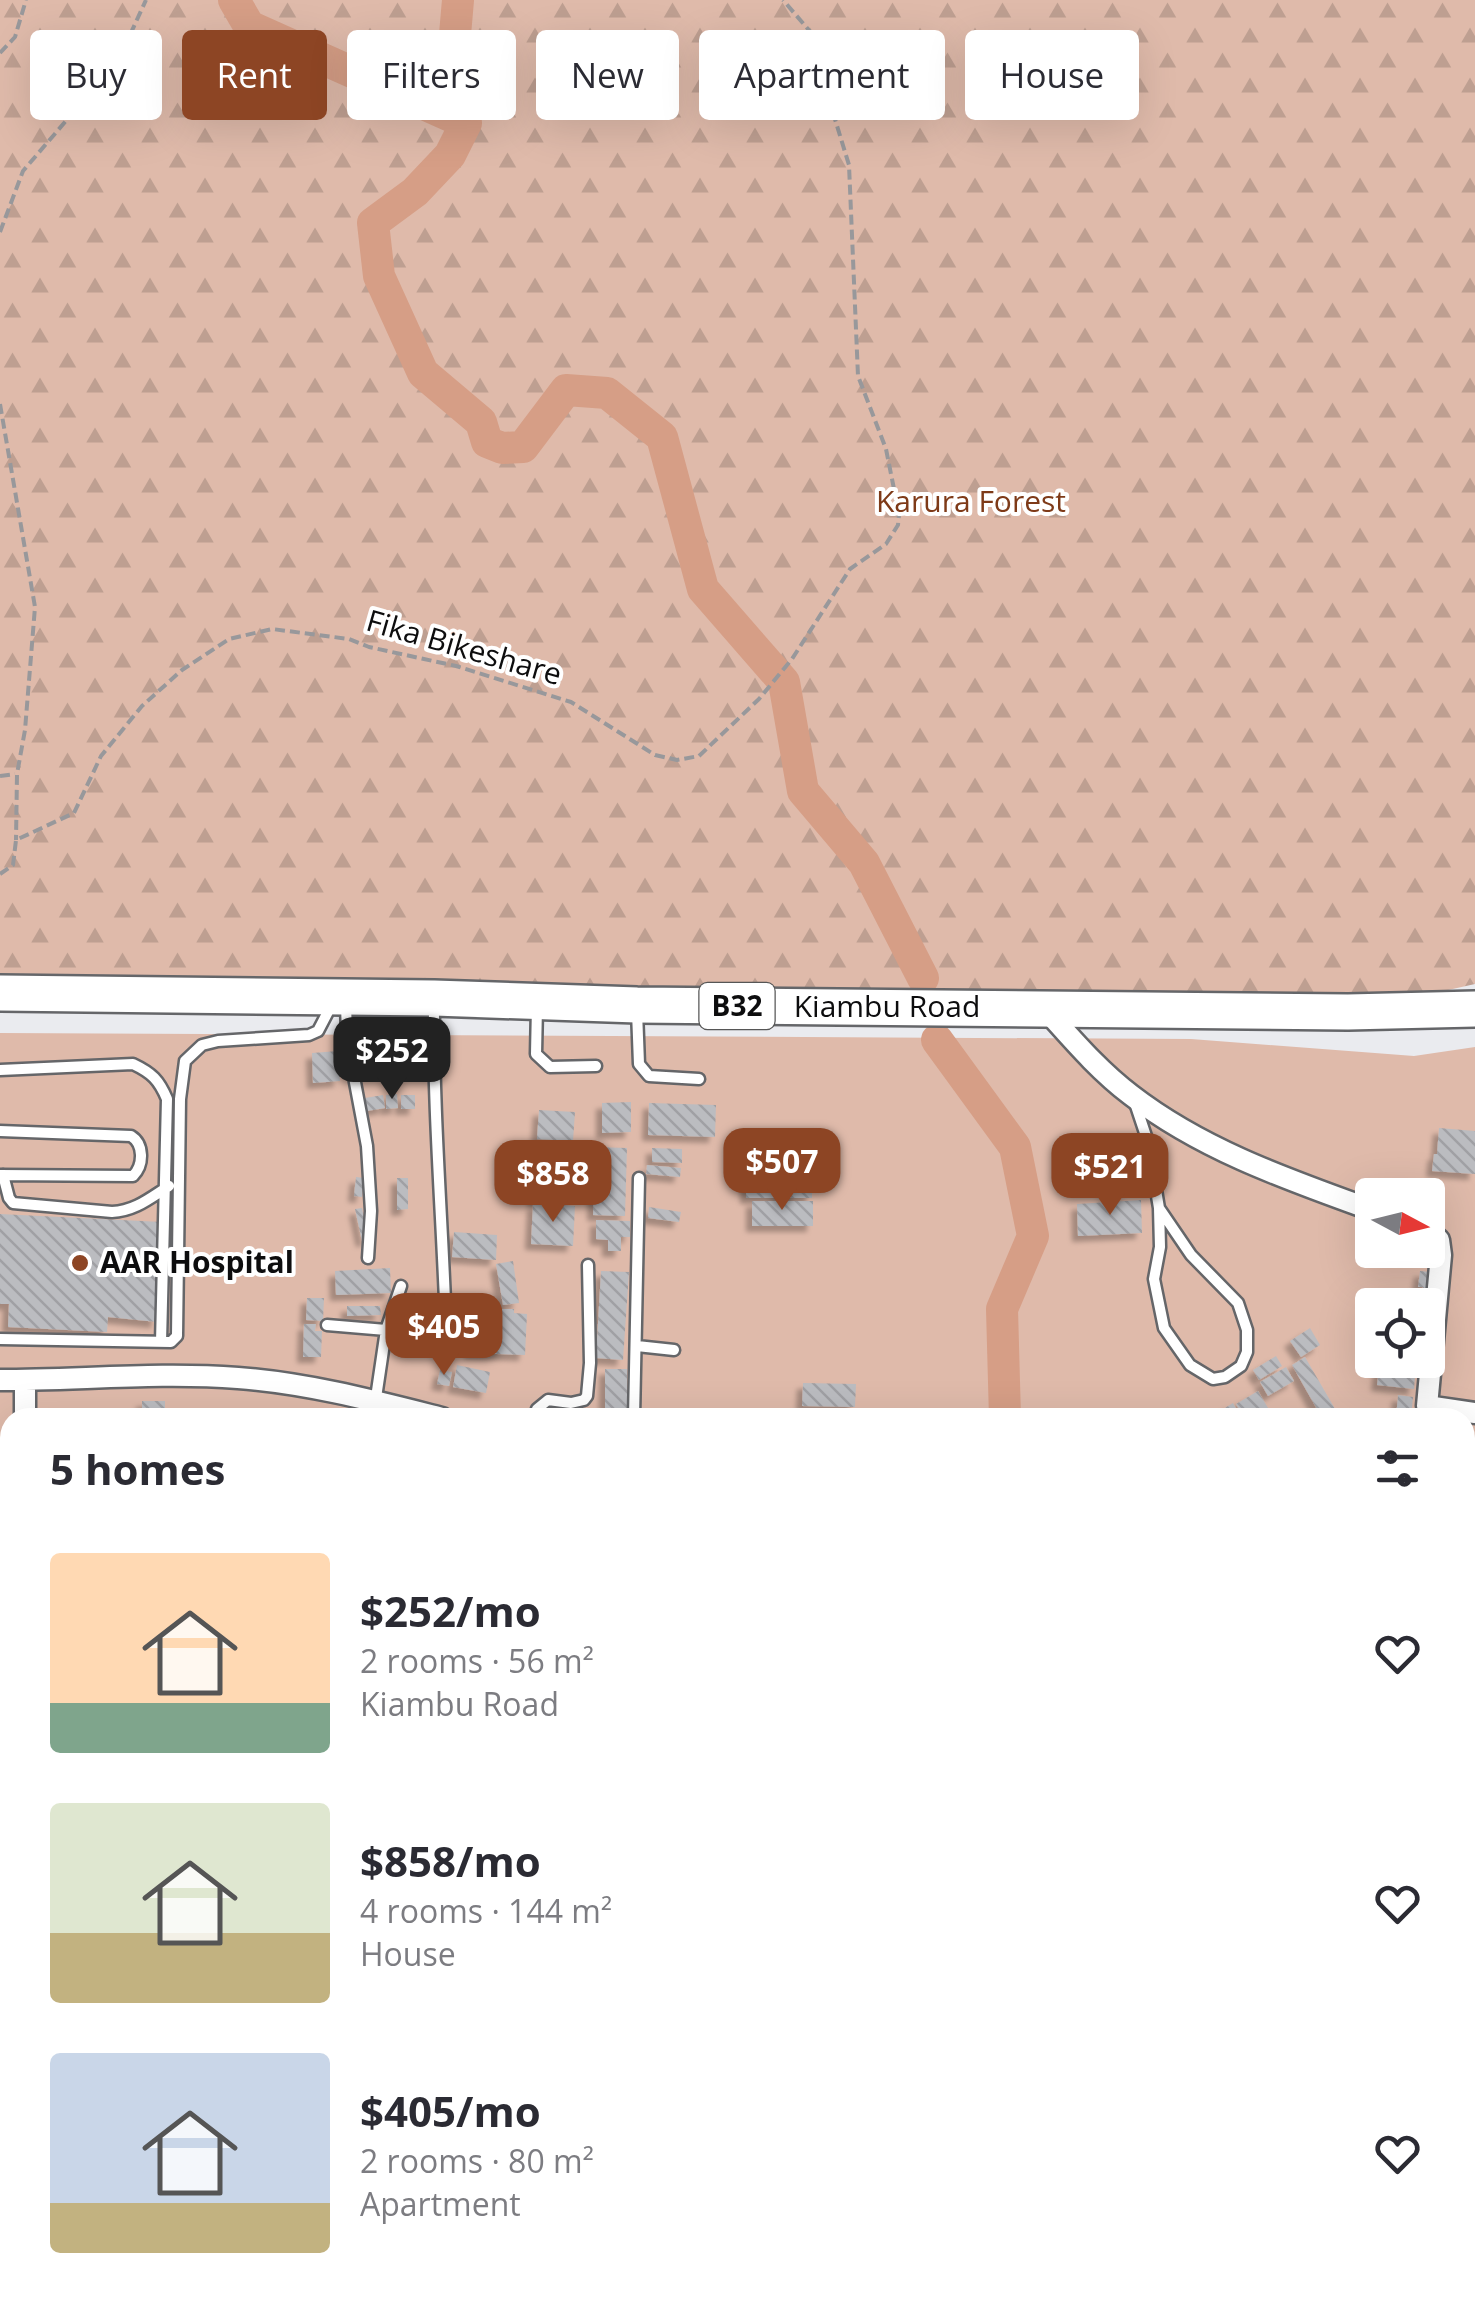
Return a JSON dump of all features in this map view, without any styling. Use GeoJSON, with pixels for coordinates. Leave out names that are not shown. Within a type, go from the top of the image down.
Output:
{"type":"FeatureCollection","features":[{"type":"Feature","properties":{"kind":"highway","name":"Kiambu Road"},"geometry":{"type":"LineString","coordinates":[[0,993],[434,998],[637,1005],[1348,1012],[1475,1009]]}},
{"type":"Feature","properties":{"kind":"street"},"geometry":{"type":"LineString","coordinates":[[1044,1008],[1097,1067],[1134,1097],[1208,1143],[1272,1174],[1355,1204]]}},
{"type":"Feature","properties":{"kind":"street"},"geometry":{"type":"LineString","coordinates":[[1426,1408],[1440,1268]]}},
{"type":"Feature","properties":{"kind":"street"},"geometry":{"type":"LineString","coordinates":[[0,1380],[236,1377],[290,1383],[376,1408]]}},
{"type":"Feature","properties":{"kind":"street"},"geometry":{"type":"LineString","coordinates":[[25,1380],[25,1408]]}},
{"type":"Feature","properties":{"kind":"lane"},"geometry":{"type":"LineString","coordinates":[[0,1339],[170,1342],[177,1336],[180,1099],[185,1061],[202,1045],[218,1041],[310,1034],[318,1030],[340,997]]}},
{"type":"Feature","properties":{"kind":"lane"},"geometry":{"type":"LineString","coordinates":[[340,997],[366,1146],[371,1212],[368,1258]]}},
{"type":"Feature","properties":{"kind":"lane"},"geometry":{"type":"LineString","coordinates":[[434,998],[447,1356]]}},
{"type":"Feature","properties":{"kind":"lane"},"geometry":{"type":"LineString","coordinates":[[538,1000],[536,1054],[550,1066],[596,1066]]}},
{"type":"Feature","properties":{"kind":"lane"},"geometry":{"type":"LineString","coordinates":[[637,1005],[639,1064],[649,1076],[700,1079]]}},
{"type":"Feature","properties":{"kind":"lane"},"geometry":{"type":"LineString","coordinates":[[0,1070],[133,1064],[151,1072],[161,1083],[166,1099],[161,1342]]}},
{"type":"Feature","properties":{"kind":"lane"},"geometry":{"type":"LineString","coordinates":[[1134,1097],[1148,1142],[1159,1208],[1160,1247],[1154,1278],[1164,1328],[1190,1365],[1213,1379],[1226,1377],[1241,1366],[1248,1352],[1247,1330],[1238,1302],[1191,1255],[1159,1208]]}},
{"type":"Feature","properties":{"kind":"lane"},"geometry":{"type":"LineString","coordinates":[[0,1130],[131,1136],[140,1147],[134,1176],[2,1175],[13,1204],[126,1212],[179,1179]]}},
{"type":"Feature","properties":{"kind":"lane"},"geometry":{"type":"LineString","coordinates":[[634,1408],[639,1178]]}},
{"type":"Feature","properties":{"kind":"lane"},"geometry":{"type":"LineString","coordinates":[[538,1408],[548,1400],[571,1402],[587,1396],[588,1265]]}},
{"type":"Feature","properties":{"kind":"lane"},"geometry":{"type":"LineString","coordinates":[[383,1408],[386,1330],[401,1286]]}},
{"type":"Feature","properties":{"kind":"lane"},"geometry":{"type":"LineString","coordinates":[[162,1299],[179,1299]]}},
{"type":"Feature","properties":{"kind":"lane"},"geometry":{"type":"LineString","coordinates":[[328,1325],[386,1330]]}},
{"type":"Feature","properties":{"kind":"lane"},"geometry":{"type":"LineString","coordinates":[[636,1346],[674,1350]]}},
{"type":"Feature","properties":{"kind":"path"},"geometry":{"type":"LineString","coordinates":[[0,53],[15,37],[26,0]]}},
{"type":"Feature","properties":{"kind":"path"},"geometry":{"type":"LineString","coordinates":[[0,232],[23,171],[119,58],[146,0]]}},
{"type":"Feature","properties":{"kind":"path","name":"Fika Bikeshare"},"geometry":{"type":"LineString","coordinates":[[16,840],[74,813],[101,756],[142,706],[182,670],[229,639],[272,629],[349,639],[456,666],[571,702],[656,755],[677,760],[698,756],[759,699],[792,659],[850,569],[886,544],[898,526],[899,514],[886,449],[858,376],[849,165],[814,36],[784,0]]}},
{"type":"Feature","properties":{"kind":"path"},"geometry":{"type":"LineString","coordinates":[[0,404],[35,607],[25,730],[17,774],[13,865],[0,874]]}},
{"type":"Feature","properties":{"kind":"path"},"geometry":{"type":"LineString","coordinates":[[0,776],[17,774]]}},
{"type":"Feature","properties":{"kind":"green space","name":"Karura Forest"},"geometry":{"type":"Polygon","coordinates":[[[0,0],[1475,0],[1475,984],[1359,1010],[0,988],[0,0]]]}},
{"type":"Feature","properties":{"kind":"green space"},"geometry":{"type":"Polygon","coordinates":[[[0,1033],[1191,1039],[1414,1056],[1475,1047],[1475,1408],[0,1408],[0,1033]]]}},
{"type":"Feature","properties":{"kind":"building"},"geometry":{"type":"Polygon","coordinates":[[[338,1051],[340,1081],[313,1083],[312,1053],[338,1051]]]}},
{"type":"Feature","properties":{"kind":"building"},"geometry":{"type":"Polygon","coordinates":[[[397,1094],[398,1108],[386,1109],[386,1095],[397,1094]]]}},
{"type":"Feature","properties":{"kind":"building"},"geometry":{"type":"Polygon","coordinates":[[[383,1095],[385,1108],[367,1111],[365,1098],[383,1095]]]}},
{"type":"Feature","properties":{"kind":"building"},"geometry":{"type":"Polygon","coordinates":[[[401,1095],[415,1095],[415,1109],[401,1109],[401,1095]]]}},
{"type":"Feature","properties":{"kind":"building"},"geometry":{"type":"Polygon","coordinates":[[[631,1102],[631,1132],[602,1133],[602,1103],[631,1102]]]}},
{"type":"Feature","properties":{"kind":"building"},"geometry":{"type":"Polygon","coordinates":[[[649,1103],[716,1105],[715,1137],[648,1135],[649,1103]]]}},
{"type":"Feature","properties":{"kind":"building"},"geometry":{"type":"Polygon","coordinates":[[[539,1110],[575,1112],[573,1141],[537,1139],[539,1110]]]}},
{"type":"Feature","properties":{"kind":"building"},"geometry":{"type":"Polygon","coordinates":[[[1439,1128],[1475,1131],[1475,1174],[1432,1171],[1439,1128]]]}},
{"type":"Feature","properties":{"kind":"building"},"geometry":{"type":"Polygon","coordinates":[[[536,1142],[573,1143],[572,1167],[535,1165],[536,1142]]]}},
{"type":"Feature","properties":{"kind":"building"},"geometry":{"type":"Polygon","coordinates":[[[595,1147],[627,1148],[625,1216],[593,1215],[595,1147]]]}},
{"type":"Feature","properties":{"kind":"building"},"geometry":{"type":"Polygon","coordinates":[[[652,1148],[682,1149],[682,1163],[652,1162],[652,1148]]]}},
{"type":"Feature","properties":{"kind":"building"},"geometry":{"type":"Polygon","coordinates":[[[647,1165],[681,1168],[680,1177],[646,1174],[647,1165]]]}},
{"type":"Feature","properties":{"kind":"building"},"geometry":{"type":"Polygon","coordinates":[[[535,1167],[574,1170],[572,1204],[533,1201],[535,1167]]]}},
{"type":"Feature","properties":{"kind":"building"},"geometry":{"type":"Polygon","coordinates":[[[746,1176],[812,1177],[812,1198],[746,1198],[746,1176]]]}},
{"type":"Feature","properties":{"kind":"building"},"geometry":{"type":"Polygon","coordinates":[[[356,1177],[364,1178],[362,1197],[354,1196],[356,1177]]]}},
{"type":"Feature","properties":{"kind":"building"},"geometry":{"type":"Polygon","coordinates":[[[397,1178],[408,1178],[408,1209],[397,1210],[397,1178]]]}},
{"type":"Feature","properties":{"kind":"building"},"geometry":{"type":"Polygon","coordinates":[[[1141,1200],[1142,1233],[1078,1236],[1077,1204],[1141,1200]]]}},
{"type":"Feature","properties":{"kind":"building"},"geometry":{"type":"Polygon","coordinates":[[[752,1201],[813,1201],[813,1226],[752,1226],[752,1201]]]}},
{"type":"Feature","properties":{"kind":"building"},"geometry":{"type":"Polygon","coordinates":[[[533,1204],[575,1206],[573,1246],[531,1244],[533,1204]]]}},
{"type":"Feature","properties":{"kind":"building"},"geometry":{"type":"Polygon","coordinates":[[[649,1207],[681,1212],[679,1222],[648,1218],[649,1207]]]}},
{"type":"Feature","properties":{"kind":"building"},"geometry":{"type":"Polygon","coordinates":[[[362,1208],[368,1240],[362,1241],[355,1209],[362,1208]]]}},
{"type":"Feature","properties":{"kind":"building","name":"AAR Hospital"},"geometry":{"type":"Polygon","coordinates":[[[0,1214],[162,1222],[157,1322],[108,1317],[107,1332],[8,1327],[9,1304],[0,1304],[0,1214]]]}},
{"type":"Feature","properties":{"kind":"building"},"geometry":{"type":"Polygon","coordinates":[[[596,1220],[630,1221],[630,1237],[621,1237],[621,1251],[608,1251],[608,1240],[596,1239],[596,1220]]]}},
{"type":"Feature","properties":{"kind":"building"},"geometry":{"type":"Polygon","coordinates":[[[454,1232],[497,1235],[496,1260],[452,1257],[454,1232]]]}},
{"type":"Feature","properties":{"kind":"building"},"geometry":{"type":"Polygon","coordinates":[[[513,1261],[519,1303],[503,1305],[496,1264],[513,1261]]]}},
{"type":"Feature","properties":{"kind":"building"},"geometry":{"type":"Polygon","coordinates":[[[390,1268],[391,1293],[336,1295],[335,1271],[390,1268]]]}},
{"type":"Feature","properties":{"kind":"building"},"geometry":{"type":"Polygon","coordinates":[[[601,1271],[629,1272],[623,1360],[596,1358],[601,1271]]]}},
{"type":"Feature","properties":{"kind":"building"},"geometry":{"type":"Polygon","coordinates":[[[1420,1271],[1431,1272],[1429,1288],[1418,1287],[1420,1271]]]}},
{"type":"Feature","properties":{"kind":"building"},"geometry":{"type":"Polygon","coordinates":[[[307,1298],[324,1298],[323,1321],[306,1320],[307,1298]]]}},
{"type":"Feature","properties":{"kind":"building"},"geometry":{"type":"Polygon","coordinates":[[[471,1300],[498,1301],[498,1309],[527,1314],[525,1355],[470,1353],[471,1300]]]}},
{"type":"Feature","properties":{"kind":"building"},"geometry":{"type":"Polygon","coordinates":[[[347,1306],[380,1306],[381,1315],[347,1316],[347,1306]]]}},
{"type":"Feature","properties":{"kind":"building"},"geometry":{"type":"Polygon","coordinates":[[[304,1324],[316,1324],[315,1331],[322,1331],[321,1357],[303,1357],[304,1324]]]}},
{"type":"Feature","properties":{"kind":"building"},"geometry":{"type":"Polygon","coordinates":[[[1310,1328],[1320,1345],[1301,1357],[1290,1341],[1310,1328]]]}},
{"type":"Feature","properties":{"kind":"building"},"geometry":{"type":"Polygon","coordinates":[[[1276,1356],[1282,1366],[1259,1380],[1253,1370],[1276,1356]]]}},
{"type":"Feature","properties":{"kind":"building"},"geometry":{"type":"Polygon","coordinates":[[[1305,1357],[1335,1408],[1316,1408],[1292,1365],[1305,1357]]]}},
{"type":"Feature","properties":{"kind":"building"},"geometry":{"type":"Polygon","coordinates":[[[457,1365],[490,1372],[486,1393],[453,1387],[457,1365]]]}},
{"type":"Feature","properties":{"kind":"building"},"geometry":{"type":"Polygon","coordinates":[[[1286,1367],[1294,1381],[1268,1396],[1260,1382],[1286,1367]]]}},
{"type":"Feature","properties":{"kind":"building"},"geometry":{"type":"Polygon","coordinates":[[[605,1369],[627,1369],[627,1408],[605,1408],[605,1369]]]}},
{"type":"Feature","properties":{"kind":"building"},"geometry":{"type":"Polygon","coordinates":[[[440,1370],[452,1372],[449,1386],[437,1384],[440,1370]]]}},
{"type":"Feature","properties":{"kind":"building"},"geometry":{"type":"Polygon","coordinates":[[[1378,1378],[1415,1378],[1414,1389],[1377,1385],[1378,1378]]]}},
{"type":"Feature","properties":{"kind":"building"},"geometry":{"type":"Polygon","coordinates":[[[803,1383],[856,1384],[855,1407],[802,1406],[803,1383]]]}},
{"type":"Feature","properties":{"kind":"building"},"geometry":{"type":"Polygon","coordinates":[[[1258,1391],[1268,1408],[1238,1408],[1236,1404],[1258,1391]]]}},
{"type":"Feature","properties":{"kind":"building"},"geometry":{"type":"Polygon","coordinates":[[[1398,1395],[1413,1397],[1412,1408],[1397,1408],[1398,1395]]]}},
{"type":"Feature","properties":{"kind":"building"},"geometry":{"type":"Polygon","coordinates":[[[142,1401],[165,1401],[165,1408],[142,1408],[142,1401]]]}},
{"type":"Feature","properties":{"kind":"waterway"},"geometry":{"type":"LineString","coordinates":[[234,0],[249,26],[466,123]]}},
{"type":"Feature","properties":{"kind":"waterway"},"geometry":{"type":"LineString","coordinates":[[458,0],[451,81],[466,123],[450,155],[415,192],[373,223],[379,276],[423,373],[481,422],[487,442],[502,448],[523,447],[566,390],[607,393],[662,437],[703,589],[784,682],[803,791],[864,863],[923,978]]}},
{"type":"Feature","properties":{"kind":"waterway"},"geometry":{"type":"LineString","coordinates":[[937,1040],[1015,1147],[1033,1236],[1002,1309],[1005,1408]]}},
{"type":"Feature","properties":{"kind":"place","name":"AAR Hospital"},"geometry":{"type":"Point","coordinates":[80,1263]}}]}
